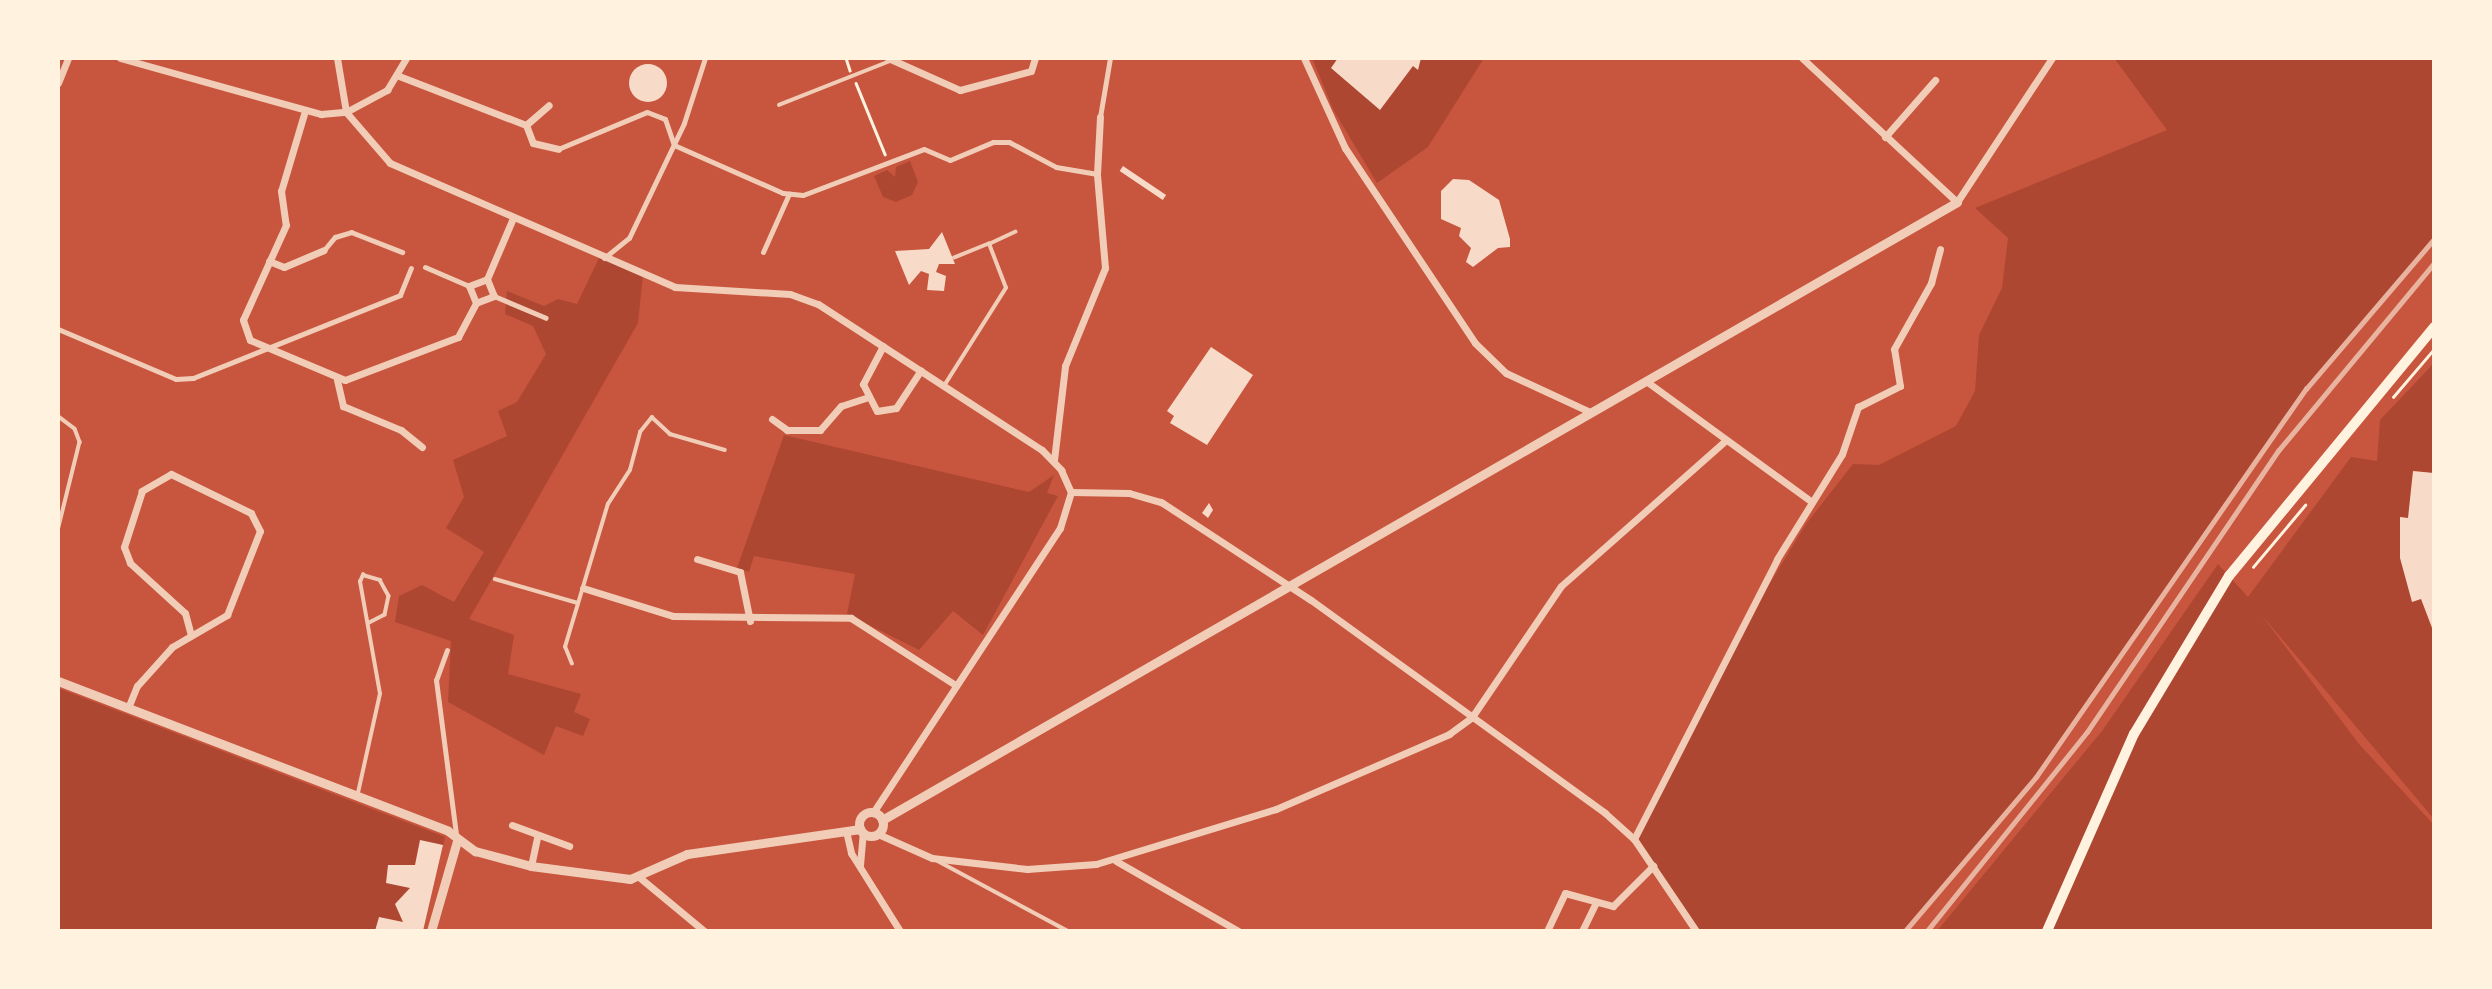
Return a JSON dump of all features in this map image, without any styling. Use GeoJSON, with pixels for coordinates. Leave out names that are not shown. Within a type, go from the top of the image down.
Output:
{"type":"FeatureCollection","features":[{"type":"Feature","properties":{"kind":"main road"},"geometry":{"type":"LineString","coordinates":[[2048,931],[2134,734],[2229,576],[2434,327]]}},
{"type":"Feature","properties":{"kind":"street"},"geometry":{"type":"LineString","coordinates":[[58,83],[68,58]]}},
{"type":"Feature","properties":{"kind":"street"},"geometry":{"type":"LineString","coordinates":[[120,58],[304,114],[346,111],[387,90],[399,76],[406,58]]}},
{"type":"Feature","properties":{"kind":"street"},"geometry":{"type":"LineString","coordinates":[[337,58],[346,111],[390,163],[604,258],[688,290],[803,298],[921,370],[1054,460],[1072,492],[1060,528],[954,684],[873,813],[862,817],[860,866]]}},
{"type":"Feature","properties":{"kind":"street"},"geometry":{"type":"LineString","coordinates":[[604,258],[629,239],[674,145],[705,58]]}},
{"type":"Feature","properties":{"kind":"street"},"geometry":{"type":"LineString","coordinates":[[889,59],[960,90],[1031,71],[1035,58]]}},
{"type":"Feature","properties":{"kind":"street"},"geometry":{"type":"LineString","coordinates":[[1054,460],[1065,366],[1105,268],[1097,174],[1100,117],[1110,58]]}},
{"type":"Feature","properties":{"kind":"street"},"geometry":{"type":"LineString","coordinates":[[1304,58],[1345,148],[1475,343],[1506,373],[1590,412]]}},
{"type":"Feature","properties":{"kind":"street"},"geometry":{"type":"LineString","coordinates":[[1802,58],[1957,201]]}},
{"type":"Feature","properties":{"kind":"street"},"geometry":{"type":"LineString","coordinates":[[878,834],[882,820],[1957,201],[2052,58]]}},
{"type":"Feature","properties":{"kind":"street"},"geometry":{"type":"LineString","coordinates":[[399,76],[526,125],[533,144],[558,149],[647,112],[665,119],[674,145],[789,194],[814,194],[924,149],[950,160],[1009,142],[1056,167],[1097,174]]}},
{"type":"Feature","properties":{"kind":"street"},"geometry":{"type":"LineString","coordinates":[[1885,137],[1934,80]]}},
{"type":"Feature","properties":{"kind":"street"},"geometry":{"type":"LineString","coordinates":[[526,125],[549,105]]}},
{"type":"Feature","properties":{"kind":"street"},"geometry":{"type":"LineString","coordinates":[[304,114],[281,191],[286,225],[243,320],[250,340],[337,380],[458,337],[476,303],[494,296],[546,318]]}},
{"type":"Feature","properties":{"kind":"street"},"geometry":{"type":"LineString","coordinates":[[763,252],[789,194]]}},
{"type":"Feature","properties":{"kind":"street"},"geometry":{"type":"LineString","coordinates":[[494,296],[487,279],[513,218]]}},
{"type":"Feature","properties":{"kind":"street"},"geometry":{"type":"LineString","coordinates":[[269,261],[284,267],[324,250],[335,237],[351,232],[402,252]]}},
{"type":"Feature","properties":{"kind":"street"},"geometry":{"type":"LineString","coordinates":[[1634,839],[1812,502],[1842,454],[1842,438],[1858,407],[1900,386],[1894,349],[1931,283],[1940,249]]}},
{"type":"Feature","properties":{"kind":"street"},"geometry":{"type":"LineString","coordinates":[[425,267],[469,286],[476,303]]}},
{"type":"Feature","properties":{"kind":"street"},"geometry":{"type":"LineString","coordinates":[[58,329],[176,379],[193,379],[264,347],[400,295],[411,268]]}},
{"type":"Feature","properties":{"kind":"street"},"geometry":{"type":"LineString","coordinates":[[469,286],[487,279]]}},
{"type":"Feature","properties":{"kind":"street"},"geometry":{"type":"LineString","coordinates":[[883,346],[866,373],[865,398],[877,411],[896,408],[921,370]]}},
{"type":"Feature","properties":{"kind":"street"},"geometry":{"type":"LineString","coordinates":[[337,380],[343,406],[401,430],[422,447]]}},
{"type":"Feature","properties":{"kind":"street"},"geometry":{"type":"LineString","coordinates":[[1646,381],[1812,502]]}},
{"type":"Feature","properties":{"kind":"street"},"geometry":{"type":"LineString","coordinates":[[772,419],[787,430],[820,430],[841,406],[865,398]]}},
{"type":"Feature","properties":{"kind":"street"},"geometry":{"type":"LineString","coordinates":[[58,681],[448,831],[457,841],[531,866],[639,877],[687,854],[846,831],[878,834],[932,858],[1045,869],[1116,861],[1276,809],[1449,734],[1472,717],[1561,586],[1725,441]]}},
{"type":"Feature","properties":{"kind":"street"},"geometry":{"type":"LineString","coordinates":[[128,708],[137,685],[191,635],[227,615],[260,531],[251,513],[171,474],[142,491],[124,547],[130,564],[185,613],[191,635]]}},
{"type":"Feature","properties":{"kind":"street"},"geometry":{"type":"LineString","coordinates":[[1072,492],[1129,493],[1161,502],[1291,586],[1634,839],[1696,931]]}},
{"type":"Feature","properties":{"kind":"street"},"geometry":{"type":"LineString","coordinates":[[697,559],[740,572],[750,621]]}},
{"type":"Feature","properties":{"kind":"street"},"geometry":{"type":"LineString","coordinates":[[583,588],[673,616],[750,621],[851,618],[954,684]]}},
{"type":"Feature","properties":{"kind":"street"},"geometry":{"type":"LineString","coordinates":[[430,931],[457,841],[436,680],[447,650]]}},
{"type":"Feature","properties":{"kind":"street"},"geometry":{"type":"LineString","coordinates":[[873,813],[882,820]]}},
{"type":"Feature","properties":{"kind":"street"},"geometry":{"type":"LineString","coordinates":[[512,825],[537,837],[569,846]]}},
{"type":"Feature","properties":{"kind":"street"},"geometry":{"type":"LineString","coordinates":[[846,831],[860,866],[900,931]]}},
{"type":"Feature","properties":{"kind":"street"},"geometry":{"type":"LineString","coordinates":[[531,866],[537,837]]}},
{"type":"Feature","properties":{"kind":"street"},"geometry":{"type":"LineString","coordinates":[[1116,861],[1238,931]]}},
{"type":"Feature","properties":{"kind":"street"},"geometry":{"type":"LineString","coordinates":[[1547,931],[1565,893],[1595,904],[1621,901],[1653,866]]}},
{"type":"Feature","properties":{"kind":"street"},"geometry":{"type":"LineString","coordinates":[[639,877],[704,931]]}},
{"type":"Feature","properties":{"kind":"street"},"geometry":{"type":"LineString","coordinates":[[1582,931],[1595,904]]}},
{"type":"Feature","properties":{"kind":"lane"},"geometry":{"type":"LineString","coordinates":[[779,105],[889,59]]}},
{"type":"Feature","properties":{"kind":"lane"},"geometry":{"type":"LineString","coordinates":[[955,258],[1015,232]]}},
{"type":"Feature","properties":{"kind":"lane"},"geometry":{"type":"LineString","coordinates":[[944,386],[1006,288],[989,244]]}},
{"type":"Feature","properties":{"kind":"lane"},"geometry":{"type":"LineString","coordinates":[[58,416],[75,429],[80,442],[58,531]]}},
{"type":"Feature","properties":{"kind":"lane"},"geometry":{"type":"LineString","coordinates":[[572,664],[565,647],[607,504],[652,417],[670,434],[725,450]]}},
{"type":"Feature","properties":{"kind":"lane"},"geometry":{"type":"LineString","coordinates":[[358,797],[380,694],[369,622],[363,575],[380,580],[389,596],[385,615],[369,622]]}},
{"type":"Feature","properties":{"kind":"lane"},"geometry":{"type":"LineString","coordinates":[[495,579],[578,603]]}},
{"type":"Feature","properties":{"kind":"lane"},"geometry":{"type":"LineString","coordinates":[[932,858],[1068,931]]}},
{"type":"Feature","properties":{"kind":"path"},"geometry":{"type":"LineString","coordinates":[[846,58],[889,164]]}},
{"type":"Feature","properties":{"kind":"shaded area"},"geometry":{"type":"Polygon","coordinates":[[[1312,58],[1484,58],[1428,147],[1377,183],[1334,111],[1312,58]]]}},
{"type":"Feature","properties":{"kind":"shaded area"},"geometry":{"type":"Polygon","coordinates":[[[2114,58],[2434,58],[2434,239],[2306,389],[2036,777],[1905,931],[1696,931],[1634,839],[1753,611],[1806,524],[1853,464],[1879,465],[1956,426],[1975,391],[1979,335],[2002,288],[2008,238],[1975,208],[2167,130],[2114,58]]]}},
{"type":"Feature","properties":{"kind":"shaded area"},"geometry":{"type":"Polygon","coordinates":[[[910,161],[918,182],[912,195],[896,202],[883,197],[874,176],[887,170],[895,177],[896,167],[910,161]]]}},
{"type":"Feature","properties":{"kind":"shaded area"},"geometry":{"type":"Polygon","coordinates":[[[600,256],[643,275],[638,323],[469,619],[514,635],[508,674],[581,694],[574,712],[590,719],[583,736],[556,726],[544,755],[448,702],[451,641],[395,622],[399,596],[422,585],[454,602],[484,552],[446,528],[464,497],[453,460],[507,436],[498,411],[517,402],[546,354],[533,326],[505,314],[507,291],[544,306],[558,299],[577,304],[600,256]]]}},
{"type":"Feature","properties":{"kind":"shaded area"},"geometry":{"type":"Polygon","coordinates":[[[2434,363],[2434,819],[2260,613],[2359,744],[2434,825],[2434,931],[1937,931],[2102,731],[2218,564],[2248,597],[2351,457],[2377,461],[2380,420],[2434,363]]]}},
{"type":"Feature","properties":{"kind":"shaded area"},"geometry":{"type":"Polygon","coordinates":[[[784,435],[1029,492],[1054,475],[1047,493],[1058,496],[983,635],[953,611],[919,650],[847,614],[855,574],[754,556],[749,572],[737,568],[784,435]]]}},
{"type":"Feature","properties":{"kind":"shaded area"},"geometry":{"type":"Polygon","coordinates":[[[58,688],[445,837],[423,931],[58,931],[58,688]]]}},
{"type":"Feature","properties":{"kind":"building"},"geometry":{"type":"Polygon","coordinates":[[[1338,58],[1421,58],[1418,70],[1413,66],[1380,110],[1331,68],[1338,58]]]}},
{"type":"Feature","properties":{"kind":"building"},"geometry":{"type":"Polygon","coordinates":[[[648,64],[661,70],[667,83],[661,96],[648,102],[635,96],[629,83],[635,70],[648,64]]]}},
{"type":"Feature","properties":{"kind":"building"},"geometry":{"type":"Polygon","coordinates":[[[1123,166],[1166,195],[1163,200],[1120,171],[1123,166]]]}},
{"type":"Feature","properties":{"kind":"building"},"geometry":{"type":"Polygon","coordinates":[[[1453,179],[1469,180],[1499,200],[1510,239],[1510,247],[1498,248],[1473,267],[1466,262],[1471,248],[1459,236],[1461,228],[1441,219],[1441,191],[1453,179]]]}},
{"type":"Feature","properties":{"kind":"building"},"geometry":{"type":"Polygon","coordinates":[[[942,232],[955,264],[939,264],[936,272],[946,276],[944,291],[927,290],[929,274],[921,271],[909,285],[895,251],[929,249],[942,232]]]}},
{"type":"Feature","properties":{"kind":"building"},"geometry":{"type":"Polygon","coordinates":[[[1211,347],[1253,375],[1207,445],[1170,423],[1174,416],[1167,411],[1211,347]]]}},
{"type":"Feature","properties":{"kind":"building"},"geometry":{"type":"Polygon","coordinates":[[[2413,471],[2434,473],[2434,633],[2421,599],[2412,602],[2400,558],[2400,517],[2408,518],[2413,471]]]}},
{"type":"Feature","properties":{"kind":"building"},"geometry":{"type":"Polygon","coordinates":[[[1209,503],[1213,510],[1208,518],[1202,513],[1209,503]]]}},
{"type":"Feature","properties":{"kind":"building"},"geometry":{"type":"Polygon","coordinates":[[[420,840],[443,845],[423,931],[375,931],[379,917],[403,922],[395,904],[410,888],[386,883],[388,865],[415,865],[420,840]]]}},
{"type":"Feature","properties":{"kind":"railway"},"geometry":{"type":"LineString","coordinates":[[1905,931],[2036,777],[2306,389],[2434,239]]}},
{"type":"Feature","properties":{"kind":"railway"},"geometry":{"type":"LineString","coordinates":[[1927,931],[2087,732],[2278,451],[2434,263]]}}]}
